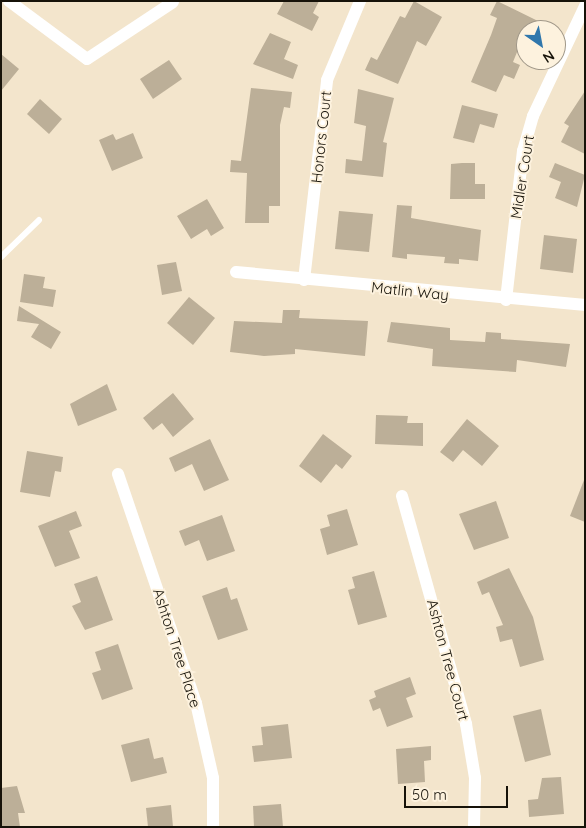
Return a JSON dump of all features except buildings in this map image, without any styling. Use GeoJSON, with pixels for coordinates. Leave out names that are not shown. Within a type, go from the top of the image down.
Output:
{"type":"FeatureCollection","features":[{"type":"Feature","properties":{"kind":"street"},"geometry":{"type":"LineString","coordinates":[[9,1],[87,59],[173,2]]}},
{"type":"Feature","properties":{"kind":"street","name":"Honors Court"},"geometry":{"type":"LineString","coordinates":[[304,280],[327,80],[360,1]]}},
{"type":"Feature","properties":{"kind":"street","name":"Midler Court"},"geometry":{"type":"LineString","coordinates":[[506,300],[523,151],[533,116],[585,6]]}},
{"type":"Feature","properties":{"kind":"street","name":"Matlin Way"},"geometry":{"type":"LineString","coordinates":[[236,272],[506,300],[585,305]]}},
{"type":"Feature","properties":{"kind":"street","name":"Ashton Tree Place"},"geometry":{"type":"LineString","coordinates":[[118,474],[196,703],[213,778],[213,827]]}},
{"type":"Feature","properties":{"kind":"street","name":"Ashton Tree Court"},"geometry":{"type":"LineString","coordinates":[[402,496],[466,724],[475,778],[474,827]]}},
{"type":"Feature","properties":{"kind":"lane"},"geometry":{"type":"LineString","coordinates":[[1,257],[39,220]]}}]}
